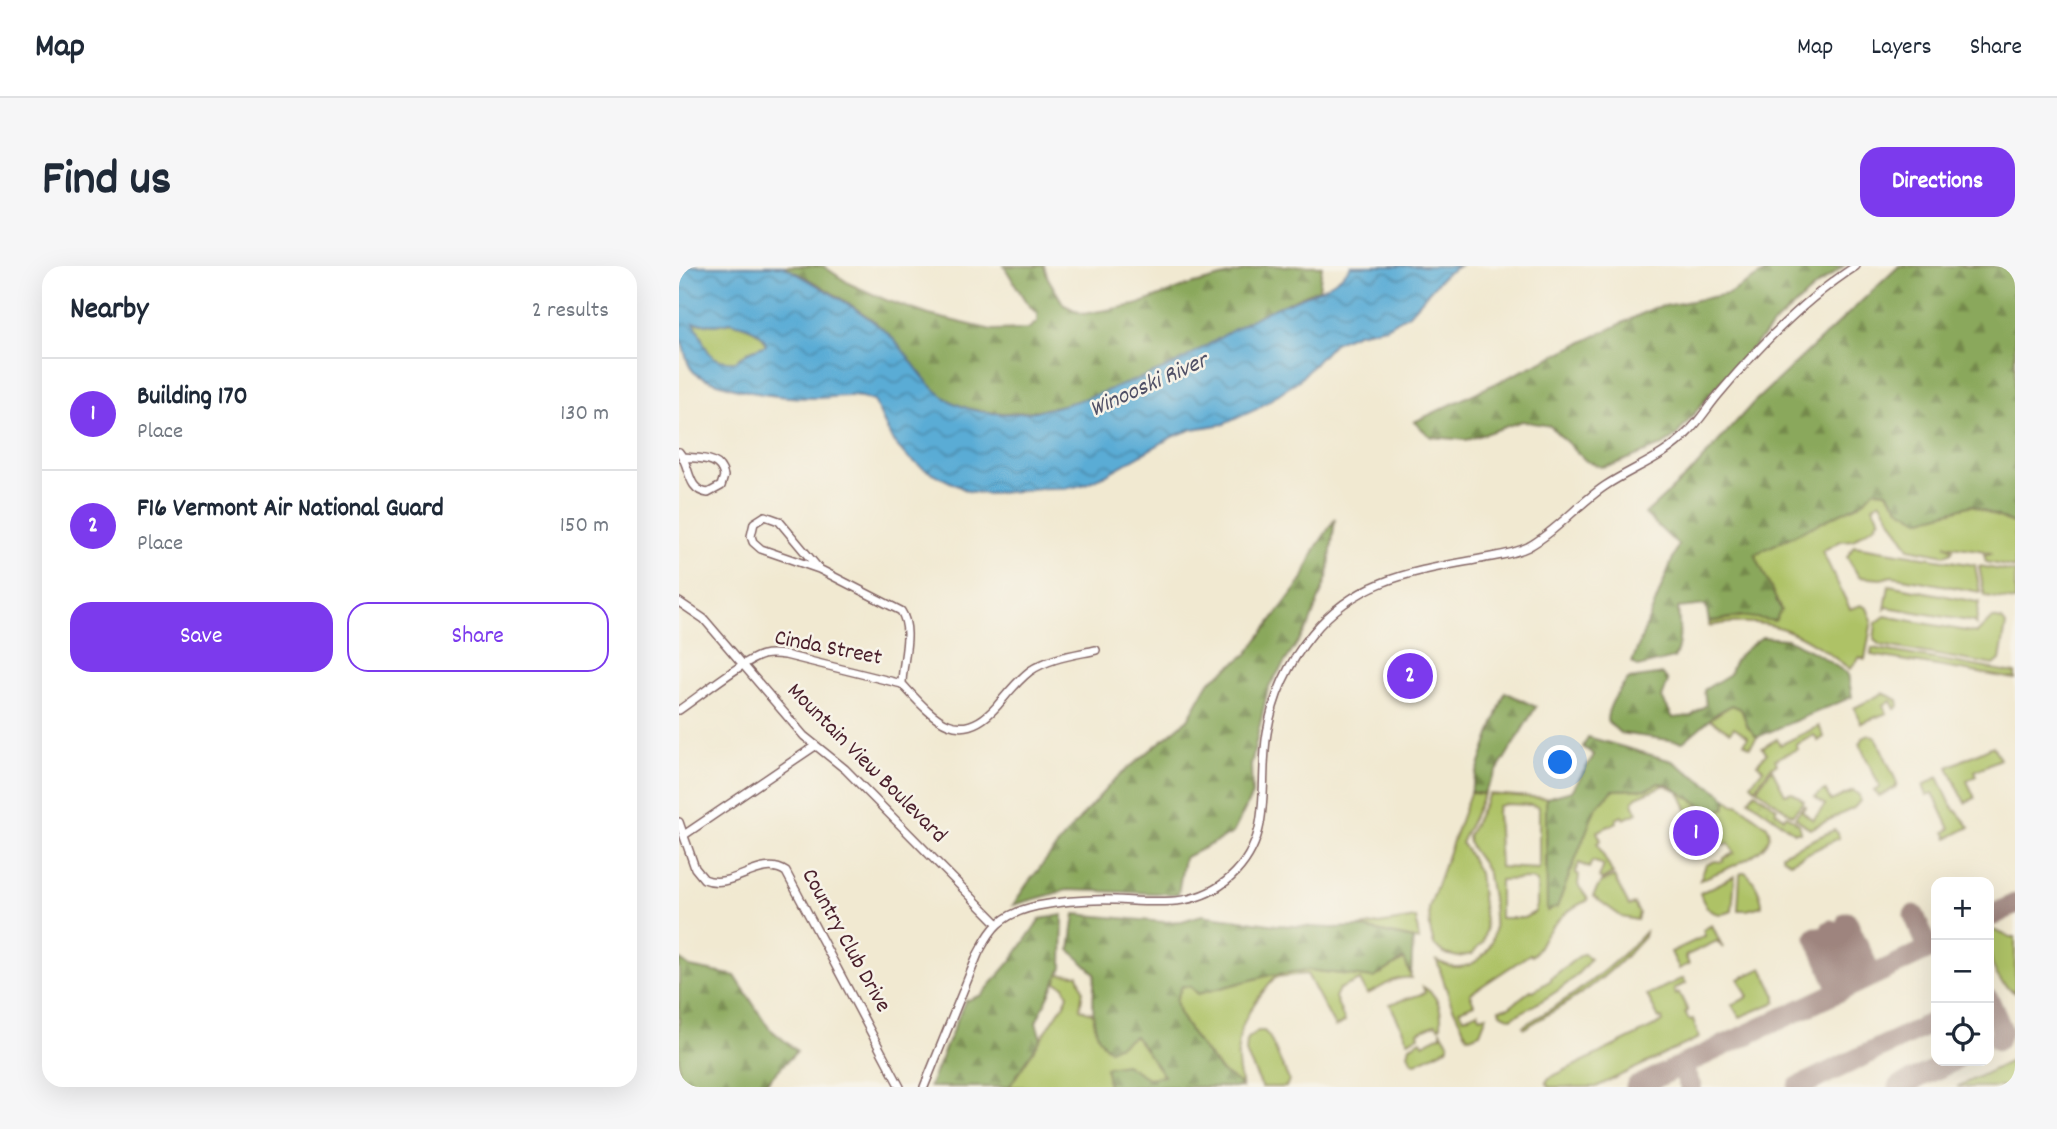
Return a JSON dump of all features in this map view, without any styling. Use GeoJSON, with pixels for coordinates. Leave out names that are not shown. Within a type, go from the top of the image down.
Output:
{"type":"FeatureCollection","features":[{"type":"Feature","properties":{"kind":"street"},"geometry":{"type":"LineString","coordinates":[[924,1087],[978,954],[998,924],[1024,909],[1049,904],[1098,899],[1173,903],[1204,895],[1223,884],[1244,863],[1261,827],[1266,741],[1276,696],[1295,658],[1320,626],[1364,592],[1395,576],[1516,552],[1538,540],[1605,486],[1679,442],[1781,326],[1823,289],[1856,266]]}},
{"type":"Feature","properties":{"kind":"street"},"geometry":{"type":"LineString","coordinates":[[681,455],[718,463],[724,476],[721,486],[712,493],[698,490],[693,485],[681,455]]}},
{"type":"Feature","properties":{"kind":"street"},"geometry":{"type":"LineString","coordinates":[[819,569],[777,519],[765,516],[754,523],[751,536],[758,547],[819,569],[901,611],[905,617],[907,632],[902,684],[938,721],[953,727],[968,726],[986,717],[1033,669],[1061,658],[1096,650]]}},
{"type":"Feature","properties":{"kind":"street","name":"Mountain View Boulevard"},"geometry":{"type":"LineString","coordinates":[[679,602],[704,619],[815,746],[845,769],[998,924]]}},
{"type":"Feature","properties":{"kind":"street","name":"Cinda Street"},"geometry":{"type":"LineString","coordinates":[[679,710],[760,655],[777,654],[902,684]]}},
{"type":"Feature","properties":{"kind":"street"},"geometry":{"type":"LineString","coordinates":[[684,835],[815,746]]}},
{"type":"Feature","properties":{"kind":"street","name":"Country Club Drive"},"geometry":{"type":"LineString","coordinates":[[679,822],[699,874],[712,882],[721,882],[772,867],[786,872],[900,1087]]}},
{"type":"Feature","properties":{"kind":"green space"},"geometry":{"type":"Polygon","coordinates":[[[782,266],[823,266],[850,284],[886,300],[929,315],[992,330],[1028,329],[1037,322],[1037,314],[1026,302],[1004,266],[1044,266],[1064,305],[1083,314],[1136,305],[1186,286],[1263,266],[1322,266],[1319,289],[1281,306],[1173,365],[1120,388],[1057,407],[1025,412],[994,412],[965,407],[940,395],[875,322],[836,295],[782,266]]]}},
{"type":"Feature","properties":{"kind":"green space"},"geometry":{"type":"Polygon","coordinates":[[[1775,266],[1844,266],[1777,321],[1675,437],[1661,446],[1601,467],[1586,461],[1550,426],[1522,421],[1467,440],[1431,437],[1414,422],[1654,308],[1728,294],[1775,266]]]}},
{"type":"Feature","properties":{"kind":"green space"},"geometry":{"type":"Polygon","coordinates":[[[1899,266],[2015,266],[2015,524],[1972,505],[1919,520],[1899,508],[1887,491],[1874,490],[1862,503],[1755,554],[1781,610],[1775,621],[1741,616],[1709,622],[1706,605],[1678,608],[1679,640],[1674,658],[1638,667],[1632,662],[1678,545],[1645,514],[1693,470],[1753,403],[1899,266]]]}},
{"type":"Feature","properties":{"kind":"green space"},"geometry":{"type":"Polygon","coordinates":[[[731,322],[757,332],[764,340],[764,348],[748,352],[736,361],[725,361],[711,355],[693,323],[715,325],[731,322]]]}},
{"type":"Feature","properties":{"kind":"green space"},"geometry":{"type":"Polygon","coordinates":[[[1874,489],[1886,491],[1899,508],[1919,520],[1972,505],[2015,524],[2015,568],[1986,562],[1984,554],[1993,554],[1985,551],[1945,545],[1953,549],[1945,555],[1909,548],[1880,501],[1873,506],[1880,519],[1877,524],[1853,540],[1841,541],[1822,551],[1850,609],[1861,605],[1867,608],[1872,620],[1865,659],[1860,657],[1850,669],[1801,636],[1769,625],[1731,623],[1709,626],[1709,622],[1781,610],[1754,554],[1862,503],[1874,489]]]}},
{"type":"Feature","properties":{"kind":"green space"},"geometry":{"type":"Polygon","coordinates":[[[1335,519],[1328,575],[1309,625],[1268,688],[1251,765],[1252,795],[1233,833],[1184,858],[1178,894],[1067,890],[1013,905],[1069,831],[1113,781],[1188,719],[1209,682],[1247,654],[1302,580],[1315,549],[1335,519]]]}},
{"type":"Feature","properties":{"kind":"green space"},"geometry":{"type":"Polygon","coordinates":[[[1854,546],[1975,565],[1980,592],[1892,576],[1881,579],[1859,577],[1847,557],[1854,546]]]}},
{"type":"Feature","properties":{"kind":"green space"},"geometry":{"type":"Polygon","coordinates":[[[1979,566],[2015,572],[2015,601],[1986,596],[1979,566]]]}},
{"type":"Feature","properties":{"kind":"green space"},"geometry":{"type":"Polygon","coordinates":[[[1889,585],[1979,601],[1976,625],[1974,622],[1887,607],[1885,609],[1889,585]]]}},
{"type":"Feature","properties":{"kind":"green space"},"geometry":{"type":"Polygon","coordinates":[[[1885,616],[1977,633],[1992,618],[2002,620],[2006,625],[2000,660],[1994,665],[1880,645],[1874,640],[1876,623],[1885,616]]]}},
{"type":"Feature","properties":{"kind":"green space"},"geometry":{"type":"Polygon","coordinates":[[[1762,637],[1787,639],[1848,674],[1852,697],[1757,737],[1748,727],[1741,709],[1732,705],[1717,713],[1683,742],[1620,733],[1607,721],[1611,704],[1629,679],[1663,674],[1668,681],[1662,698],[1673,718],[1691,716],[1706,705],[1704,690],[1730,674],[1738,657],[1762,637]]]}},
{"type":"Feature","properties":{"kind":"green space"},"geometry":{"type":"Polygon","coordinates":[[[1872,648],[2015,673],[2015,679],[1871,655],[1872,648]]]}},
{"type":"Feature","properties":{"kind":"green space"},"geometry":{"type":"Polygon","coordinates":[[[1505,692],[1536,707],[1483,794],[1470,792],[1505,692]]]}},
{"type":"Feature","properties":{"kind":"green space"},"geometry":{"type":"Polygon","coordinates":[[[1883,693],[1898,700],[1899,706],[1895,709],[1891,701],[1883,705],[1887,713],[1861,723],[1854,708],[1883,693]]]}},
{"type":"Feature","properties":{"kind":"green space"},"geometry":{"type":"Polygon","coordinates":[[[1732,705],[1741,709],[1748,727],[1757,737],[1750,747],[1744,743],[1748,737],[1734,727],[1730,732],[1710,719],[1732,705]]]}},
{"type":"Feature","properties":{"kind":"green space"},"geometry":{"type":"Polygon","coordinates":[[[1819,726],[1824,737],[1818,741],[1814,735],[1796,745],[1798,749],[1775,759],[1777,764],[1771,767],[1755,788],[1751,784],[1763,769],[1757,764],[1767,753],[1762,748],[1777,739],[1780,745],[1819,726]]]}},
{"type":"Feature","properties":{"kind":"green space"},"geometry":{"type":"Polygon","coordinates":[[[1868,735],[1876,737],[1897,783],[1895,788],[1879,796],[1874,791],[1880,787],[1860,745],[1862,739],[1868,735]]]}},
{"type":"Feature","properties":{"kind":"green space"},"geometry":{"type":"Polygon","coordinates":[[[1588,737],[1672,761],[1722,794],[1727,799],[1725,808],[1716,812],[1667,784],[1659,783],[1646,789],[1613,790],[1595,809],[1557,907],[1547,911],[1546,798],[1572,791],[1594,755],[1583,747],[1588,737]]]}},
{"type":"Feature","properties":{"kind":"green space"},"geometry":{"type":"Polygon","coordinates":[[[1993,746],[2000,759],[1975,771],[1977,776],[1967,781],[1975,798],[1965,803],[1948,767],[1993,746]]]}},
{"type":"Feature","properties":{"kind":"green space"},"geometry":{"type":"Polygon","coordinates":[[[1772,769],[1785,794],[1792,792],[1804,801],[1792,815],[1757,789],[1772,769]]]}},
{"type":"Feature","properties":{"kind":"green space"},"geometry":{"type":"Polygon","coordinates":[[[1938,777],[1951,805],[1970,827],[1948,838],[1945,832],[1950,829],[1933,793],[1927,795],[1923,786],[1938,777]]]}},
{"type":"Feature","properties":{"kind":"green space"},"geometry":{"type":"Polygon","coordinates":[[[1659,783],[1675,787],[1699,804],[1689,813],[1679,791],[1665,785],[1636,797],[1633,802],[1637,813],[1624,819],[1622,816],[1616,819],[1617,822],[1597,832],[1601,840],[1597,843],[1613,874],[1602,880],[1599,878],[1604,865],[1592,861],[1589,868],[1579,863],[1575,873],[1579,875],[1578,885],[1587,901],[1558,921],[1532,956],[1530,954],[1470,994],[1474,1004],[1460,1010],[1464,1018],[1478,1012],[1480,1017],[1487,1015],[1480,1033],[1467,1036],[1451,1003],[1437,961],[1455,967],[1463,966],[1483,956],[1490,946],[1494,911],[1488,874],[1470,846],[1468,836],[1489,794],[1546,798],[1546,875],[1557,907],[1595,809],[1613,790],[1646,789],[1659,783]],[[1506,804],[1498,806],[1497,812],[1500,867],[1539,869],[1539,807],[1506,804]],[[1531,879],[1500,880],[1500,918],[1524,918],[1535,912],[1537,882],[1531,879]]]}},
{"type":"Feature","properties":{"kind":"green space"},"geometry":{"type":"Polygon","coordinates":[[[1487,788],[1461,843],[1479,873],[1486,930],[1482,943],[1472,954],[1458,957],[1445,954],[1434,945],[1429,908],[1470,793],[1483,794],[1487,788]]]}},
{"type":"Feature","properties":{"kind":"green space"},"geometry":{"type":"Polygon","coordinates":[[[1825,790],[1831,801],[1853,791],[1859,795],[1860,801],[1854,808],[1810,829],[1795,817],[1804,805],[1806,806],[1802,811],[1813,820],[1825,805],[1815,797],[1825,790]]]}},
{"type":"Feature","properties":{"kind":"green space"},"geometry":{"type":"Polygon","coordinates":[[[1755,792],[1777,808],[1775,811],[1784,818],[1787,815],[1799,824],[1801,832],[1794,832],[1749,800],[1755,792]]]}},
{"type":"Feature","properties":{"kind":"green space"},"geometry":{"type":"Polygon","coordinates":[[[1727,799],[1767,826],[1769,835],[1766,844],[1746,859],[1700,880],[1706,865],[1715,861],[1723,862],[1724,858],[1734,853],[1729,843],[1724,845],[1707,808],[1716,812],[1725,808],[1727,799]]]}},
{"type":"Feature","properties":{"kind":"green space"},"geometry":{"type":"Polygon","coordinates":[[[1834,830],[1839,838],[1790,862],[1782,857],[1782,854],[1834,830]]]}},
{"type":"Feature","properties":{"kind":"green space"},"geometry":{"type":"Polygon","coordinates":[[[1745,872],[1757,888],[1762,906],[1738,910],[1740,874],[1745,872]]]}},
{"type":"Feature","properties":{"kind":"green space"},"geometry":{"type":"Polygon","coordinates":[[[1735,876],[1732,911],[1721,914],[1712,911],[1700,893],[1735,876]]]}},
{"type":"Feature","properties":{"kind":"green space"},"geometry":{"type":"Polygon","coordinates":[[[1614,877],[1629,906],[1634,904],[1639,913],[1637,920],[1622,917],[1593,896],[1601,882],[1614,877]]]}},
{"type":"Feature","properties":{"kind":"green space"},"geometry":{"type":"Polygon","coordinates":[[[1075,914],[1164,922],[1182,921],[1202,915],[1277,925],[1359,927],[1413,939],[1411,975],[1404,959],[1374,978],[1308,970],[1270,975],[1198,994],[1191,987],[1182,986],[1176,1000],[1179,1013],[1195,1039],[1221,1071],[1239,1083],[1240,1087],[1108,1087],[1106,1067],[1125,1064],[1148,1078],[1164,1076],[1135,1036],[1110,1050],[1098,1035],[1093,1015],[1095,974],[1070,950],[1075,914]]]}},
{"type":"Feature","properties":{"kind":"green space"},"geometry":{"type":"Polygon","coordinates":[[[1063,915],[1062,968],[1036,1022],[1041,1039],[1009,1087],[929,1087],[965,1001],[982,995],[1011,961],[1040,919],[1063,915]]]}},
{"type":"Feature","properties":{"kind":"green space"},"geometry":{"type":"Polygon","coordinates":[[[1416,918],[1419,940],[1359,927],[1416,918]]]}},
{"type":"Feature","properties":{"kind":"green space"},"geometry":{"type":"Polygon","coordinates":[[[1712,925],[1723,948],[1717,941],[1685,956],[1689,964],[1679,969],[1671,952],[1705,936],[1703,930],[1712,925]]]}},
{"type":"Feature","properties":{"kind":"green space"},"geometry":{"type":"Polygon","coordinates":[[[1994,930],[2015,937],[2015,993],[1996,974],[1994,930]]]}},
{"type":"Feature","properties":{"kind":"green space"},"geometry":{"type":"Polygon","coordinates":[[[1645,932],[1644,937],[1616,966],[1589,988],[1525,1028],[1523,1026],[1588,984],[1645,932]]]}},
{"type":"Feature","properties":{"kind":"green space"},"geometry":{"type":"Polygon","coordinates":[[[1582,954],[1590,959],[1574,978],[1554,993],[1511,1018],[1500,1013],[1499,1009],[1509,1007],[1531,990],[1551,980],[1582,954]]]}},
{"type":"Feature","properties":{"kind":"green space"},"geometry":{"type":"Polygon","coordinates":[[[679,959],[690,967],[735,976],[769,1028],[797,1051],[762,1087],[679,1087],[679,959]]]}},
{"type":"Feature","properties":{"kind":"green space"},"geometry":{"type":"Polygon","coordinates":[[[1405,959],[1411,978],[1393,981],[1367,994],[1360,980],[1339,989],[1335,997],[1345,1022],[1335,1027],[1307,974],[1275,977],[1247,1015],[1242,1028],[1238,1054],[1242,1087],[1221,1071],[1195,1039],[1179,1013],[1176,1000],[1182,986],[1191,987],[1198,994],[1270,975],[1308,970],[1374,978],[1405,959]]]}},
{"type":"Feature","properties":{"kind":"green space"},"geometry":{"type":"Polygon","coordinates":[[[1762,968],[1776,996],[1776,1002],[1740,1017],[1732,1005],[1748,997],[1739,979],[1762,968]]]}},
{"type":"Feature","properties":{"kind":"green space"},"geometry":{"type":"Polygon","coordinates":[[[1059,974],[1078,975],[1083,990],[1080,1009],[1101,1016],[1115,1047],[1135,1036],[1165,1077],[1148,1078],[1125,1064],[1108,1087],[1009,1087],[1068,995],[1064,986],[1053,981],[1059,974]]]}},
{"type":"Feature","properties":{"kind":"green space"},"geometry":{"type":"Polygon","coordinates":[[[1683,978],[1686,983],[1674,989],[1688,1011],[1685,1013],[1689,1020],[1693,1019],[1699,1038],[1596,1087],[1549,1087],[1546,1082],[1549,1078],[1663,1022],[1647,995],[1683,978]]]}},
{"type":"Feature","properties":{"kind":"green space"},"geometry":{"type":"Polygon","coordinates":[[[1423,987],[1438,1003],[1441,1026],[1436,1024],[1418,1032],[1419,1036],[1408,1041],[1390,1004],[1425,993],[1423,987]]]}},
{"type":"Feature","properties":{"kind":"green space"},"geometry":{"type":"Polygon","coordinates":[[[1258,1031],[1264,1031],[1269,1036],[1289,1080],[1286,1087],[1262,1087],[1246,1053],[1247,1039],[1258,1031]]]}},
{"type":"Feature","properties":{"kind":"green space"},"geometry":{"type":"Polygon","coordinates":[[[1441,1031],[1449,1044],[1447,1048],[1416,1063],[1412,1062],[1408,1054],[1410,1046],[1421,1040],[1423,1044],[1441,1035],[1441,1031]]]}},
{"type":"Feature","properties":{"kind":"green space"},"geometry":{"type":"Polygon","coordinates":[[[2015,1059],[2015,1087],[1957,1087],[2015,1059]]]}},
{"type":"Feature","properties":{"kind":"water","name":"Winooski River"},"geometry":{"type":"Polygon","coordinates":[[[679,266],[782,266],[837,297],[874,322],[894,340],[933,388],[954,403],[975,410],[1017,413],[1060,406],[1163,369],[1264,313],[1322,289],[1351,266],[1459,266],[1444,275],[1409,314],[1386,327],[1357,333],[1334,343],[1300,379],[1257,409],[1224,424],[1193,429],[1174,436],[1105,475],[1083,485],[1064,489],[987,494],[968,491],[926,470],[907,457],[892,440],[874,401],[852,396],[778,396],[754,393],[718,383],[699,376],[691,369],[679,337],[679,266]],[[731,322],[715,325],[694,323],[707,350],[717,359],[736,361],[748,352],[766,345],[757,332],[731,322]]]}},
{"type":"Feature","properties":{"kind":"taxiway"},"geometry":{"type":"LineString","coordinates":[[1994,914],[2015,904]]}},
{"type":"Feature","properties":{"kind":"taxiway"},"geometry":{"type":"LineString","coordinates":[[1914,915],[1929,949]]}},
{"type":"Feature","properties":{"kind":"taxiway"},"geometry":{"type":"LineString","coordinates":[[1847,922],[1872,976]]}},
{"type":"Feature","properties":{"kind":"taxiway"},"geometry":{"type":"LineString","coordinates":[[1831,930],[1857,983]]}},
{"type":"Feature","properties":{"kind":"taxiway"},"geometry":{"type":"LineString","coordinates":[[1816,937],[1840,991]]}},
{"type":"Feature","properties":{"kind":"taxiway"},"geometry":{"type":"LineString","coordinates":[[1636,1087],[1931,949]]}},
{"type":"Feature","properties":{"kind":"taxiway"},"geometry":{"type":"LineString","coordinates":[[1990,1003],[2002,1030],[1998,1040]]}},
{"type":"Feature","properties":{"kind":"taxiway"},"geometry":{"type":"LineString","coordinates":[[1798,1087],[1931,1023]]}},
{"type":"Feature","properties":{"kind":"taxiway"},"geometry":{"type":"LineString","coordinates":[[1898,1087],[1943,1066]]}},
{"type":"Feature","properties":{"kind":"taxiway"},"geometry":{"type":"LineString","coordinates":[[1676,1068],[1684,1072],[1691,1087]]}},
{"type":"Feature","properties":{"kind":"place","name":"F16 Vermont Air National Guard"},"geometry":{"type":"Point","coordinates":[1410,676]}},
{"type":"Feature","properties":{"kind":"place","name":"Building 170"},"geometry":{"type":"Point","coordinates":[1696,833]}}]}
